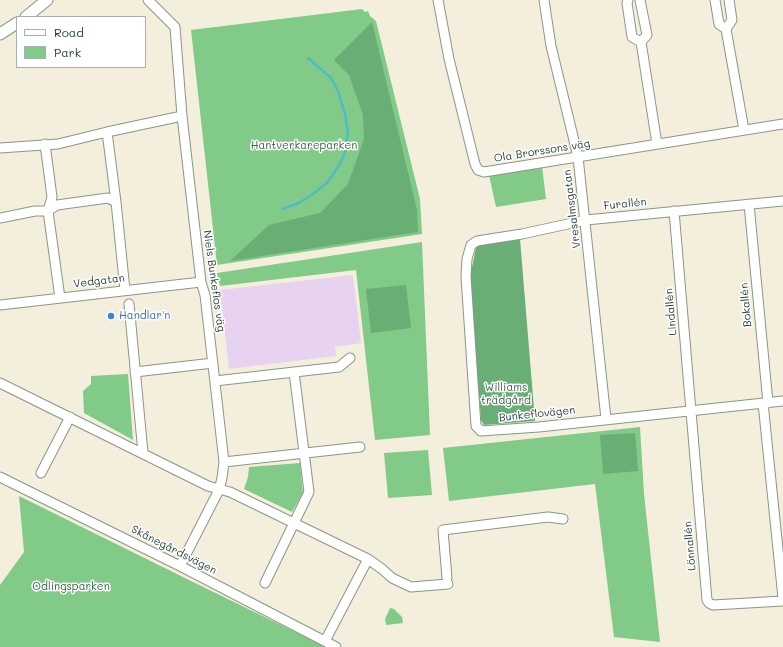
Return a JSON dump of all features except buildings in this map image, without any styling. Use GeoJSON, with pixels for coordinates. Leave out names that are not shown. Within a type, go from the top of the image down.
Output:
{"type":"FeatureCollection","features":[{"type":"Feature","properties":{"kind":"street"},"geometry":{"type":"LineString","coordinates":[[27,16],[47,0]]}},
{"type":"Feature","properties":{"kind":"street","name":"Niels Bunkeflos väg"},"geometry":{"type":"LineString","coordinates":[[148,0],[175,28],[182,116],[201,282],[205,295],[224,462],[219,490],[180,566]]}},
{"type":"Feature","properties":{"kind":"street","name":"Ola Brorssons väg"},"geometry":{"type":"LineString","coordinates":[[438,0],[449,59],[475,164],[478,170],[484,172],[783,124]]}},
{"type":"Feature","properties":{"kind":"street","name":"Vresalmsgatan"},"geometry":{"type":"LineString","coordinates":[[544,0],[551,46],[578,157],[586,220],[606,419]]}},
{"type":"Feature","properties":{"kind":"street"},"geometry":{"type":"LineString","coordinates":[[628,0],[627,3],[632,37],[641,42]]}},
{"type":"Feature","properties":{"kind":"street"},"geometry":{"type":"LineString","coordinates":[[640,0],[647,35],[641,42],[657,144]]}},
{"type":"Feature","properties":{"kind":"street"},"geometry":{"type":"LineString","coordinates":[[715,0],[718,24],[726,29]]}},
{"type":"Feature","properties":{"kind":"street"},"geometry":{"type":"LineString","coordinates":[[729,0],[732,20],[726,29],[744,130]]}},
{"type":"Feature","properties":{"kind":"street"},"geometry":{"type":"LineString","coordinates":[[0,34],[16,24]]}},
{"type":"Feature","properties":{"kind":"street"},"geometry":{"type":"LineString","coordinates":[[0,148],[58,144],[182,116]]}},
{"type":"Feature","properties":{"kind":"street"},"geometry":{"type":"LineString","coordinates":[[107,132],[125,290]]}},
{"type":"Feature","properties":{"kind":"street"},"geometry":{"type":"LineString","coordinates":[[45,144],[52,197],[48,211],[60,298]]}},
{"type":"Feature","properties":{"kind":"street"},"geometry":{"type":"LineString","coordinates":[[0,218],[35,211],[48,211],[57,205],[108,198],[116,202]]}},
{"type":"Feature","properties":{"kind":"street","name":"Furallén"},"geometry":{"type":"LineString","coordinates":[[471,245],[477,241],[522,234],[586,220],[783,201]]}},
{"type":"Feature","properties":{"kind":"street","name":"Bokallén"},"geometry":{"type":"LineString","coordinates":[[749,204],[783,598]]}},
{"type":"Feature","properties":{"kind":"street","name":"Lindallén"},"geometry":{"type":"LineString","coordinates":[[674,211],[691,411]]}},
{"type":"Feature","properties":{"kind":"street","name":"Bunkeflovägen"},"geometry":{"type":"LineString","coordinates":[[471,245],[467,259],[466,277],[476,426],[481,431],[783,401]]}},
{"type":"Feature","properties":{"kind":"street","name":"Vedgatan"},"geometry":{"type":"LineString","coordinates":[[0,305],[201,282]]}},
{"type":"Feature","properties":{"kind":"street"},"geometry":{"type":"LineString","coordinates":[[129,304],[143,453]]}},
{"type":"Feature","properties":{"kind":"street"},"geometry":{"type":"LineString","coordinates":[[215,381],[339,367],[350,358]]}},
{"type":"Feature","properties":{"kind":"street"},"geometry":{"type":"LineString","coordinates":[[136,372],[213,363]]}},
{"type":"Feature","properties":{"kind":"street"},"geometry":{"type":"LineString","coordinates":[[265,583],[309,492],[294,372]]}},
{"type":"Feature","properties":{"kind":"street"},"geometry":{"type":"LineString","coordinates":[[0,383],[208,486],[230,492],[368,559],[382,568],[392,578],[410,587],[447,581],[443,530],[548,517],[563,519]]}},
{"type":"Feature","properties":{"kind":"street","name":"Lönnallén"},"geometry":{"type":"LineString","coordinates":[[691,411],[707,600],[713,605],[783,601]]}},
{"type":"Feature","properties":{"kind":"street"},"geometry":{"type":"LineString","coordinates":[[41,473],[70,417]]}},
{"type":"Feature","properties":{"kind":"street"},"geometry":{"type":"LineString","coordinates":[[224,462],[360,447]]}},
{"type":"Feature","properties":{"kind":"street","name":"Skånegårdsvägen"},"geometry":{"type":"LineString","coordinates":[[0,478],[180,566],[336,647]]}},
{"type":"Feature","properties":{"kind":"street"},"geometry":{"type":"LineString","coordinates":[[325,641],[368,559]]}},
{"type":"Feature","properties":{"kind":"shaded area"},"geometry":{"type":"Polygon","coordinates":[[[353,275],[361,343],[335,347],[336,356],[229,369],[220,290],[353,275]]]}},
{"type":"Feature","properties":{"kind":"green space","name":"Hantverkareparken"},"geometry":{"type":"Polygon","coordinates":[[[362,9],[365,12],[368,11],[370,16],[376,21],[420,199],[422,234],[217,265],[191,30],[362,9]]]}},
{"type":"Feature","properties":{"kind":"green space"},"geometry":{"type":"Polygon","coordinates":[[[372,22],[417,210],[418,232],[230,261],[269,225],[320,213],[348,184],[364,139],[363,115],[349,75],[334,60],[372,22]]]}},
{"type":"Feature","properties":{"kind":"green space"},"geometry":{"type":"Polygon","coordinates":[[[542,166],[546,199],[496,207],[489,175],[542,166]]]}},
{"type":"Feature","properties":{"kind":"green space","name":"Williams trädgård"},"geometry":{"type":"Polygon","coordinates":[[[520,239],[535,421],[484,425],[481,420],[470,277],[476,248],[479,245],[520,239]]]}},
{"type":"Feature","properties":{"kind":"green space"},"geometry":{"type":"Polygon","coordinates":[[[422,242],[430,435],[375,440],[356,270],[220,286],[217,273],[422,242]]]}},
{"type":"Feature","properties":{"kind":"green space"},"geometry":{"type":"Polygon","coordinates":[[[406,285],[411,328],[371,333],[366,289],[406,285]]]}},
{"type":"Feature","properties":{"kind":"green space"},"geometry":{"type":"Polygon","coordinates":[[[128,374],[133,440],[84,413],[83,391],[91,384],[91,376],[128,374]]]}},
{"type":"Feature","properties":{"kind":"green space"},"geometry":{"type":"Polygon","coordinates":[[[640,427],[644,494],[660,642],[614,637],[595,484],[449,501],[443,448],[640,427]]]}},
{"type":"Feature","properties":{"kind":"green space"},"geometry":{"type":"Polygon","coordinates":[[[635,433],[638,471],[603,474],[600,435],[635,433]]]}},
{"type":"Feature","properties":{"kind":"green space"},"geometry":{"type":"Polygon","coordinates":[[[428,450],[432,495],[388,498],[384,453],[428,450]]]}},
{"type":"Feature","properties":{"kind":"green space"},"geometry":{"type":"Polygon","coordinates":[[[300,463],[303,493],[292,512],[244,489],[248,477],[249,467],[300,463]]]}},
{"type":"Feature","properties":{"kind":"green space","name":"Odlingsparken"},"geometry":{"type":"Polygon","coordinates":[[[19,496],[326,647],[0,647],[0,585],[24,552],[19,496]]]}},
{"type":"Feature","properties":{"kind":"green space"},"geometry":{"type":"Polygon","coordinates":[[[390,608],[394,609],[402,617],[403,623],[386,625],[385,619],[390,608]]]}},
{"type":"Feature","properties":{"kind":"waterway"},"geometry":{"type":"LineString","coordinates":[[283,209],[299,203],[327,183],[340,164],[345,152],[348,133],[345,114],[338,91],[331,78],[308,58]]}},
{"type":"Feature","properties":{"kind":"place","name":"Handlar'n"},"geometry":{"type":"Point","coordinates":[111,316]}}]}
